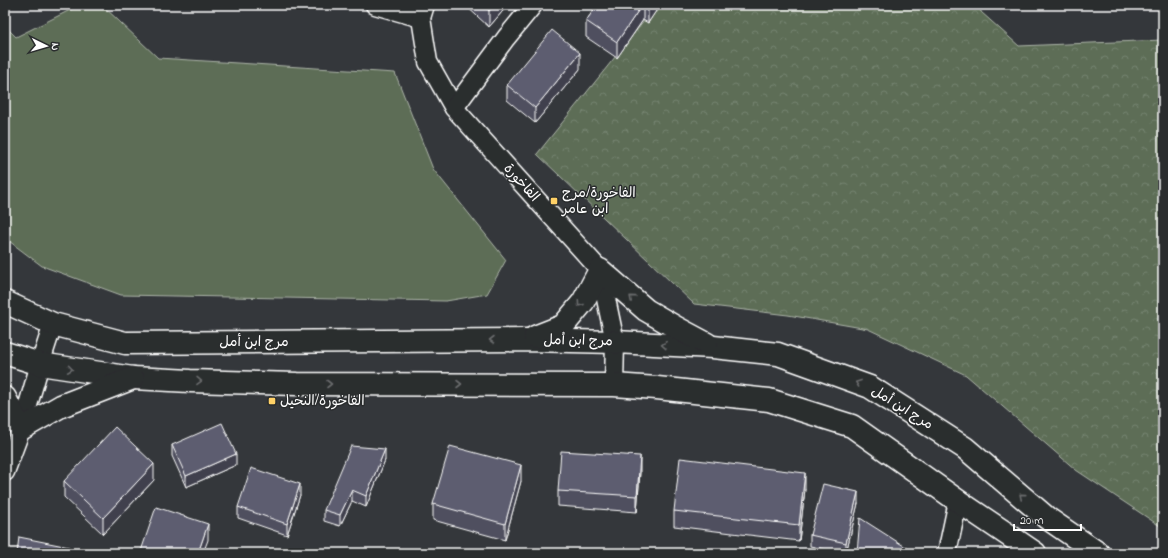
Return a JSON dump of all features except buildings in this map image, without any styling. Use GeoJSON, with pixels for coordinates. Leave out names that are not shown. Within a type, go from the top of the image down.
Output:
{"type":"FeatureCollection","features":[{"type":"Feature","properties":{"kind":"street"},"geometry":{"type":"LineString","coordinates":[[375,5],[423,12]]}},
{"type":"Feature","properties":{"kind":"street"},"geometry":{"type":"LineString","coordinates":[[454,108],[532,5]]}},
{"type":"Feature","properties":{"kind":"street","name":"الفاخورة"},"geometry":{"type":"LineString","coordinates":[[423,12],[428,62],[454,108],[600,270]]}},
{"type":"Feature","properties":{"kind":"street"},"geometry":{"type":"LineString","coordinates":[[527,340],[563,326],[582,302],[600,270]]}},
{"type":"Feature","properties":{"kind":"street"},"geometry":{"type":"LineString","coordinates":[[600,270],[615,342],[614,385]]}},
{"type":"Feature","properties":{"kind":"street"},"geometry":{"type":"LineString","coordinates":[[600,270],[646,310],[713,347]]}},
{"type":"Feature","properties":{"kind":"street","name":"مرج ابن أمل"},"geometry":{"type":"LineString","coordinates":[[5,302],[53,324],[125,342],[527,340],[615,342],[713,347],[778,354],[870,387],[964,448],[1047,518],[1098,553]]}},
{"type":"Feature","properties":{"kind":"street"},"geometry":{"type":"LineString","coordinates":[[5,472],[21,429],[53,324]]}},
{"type":"Feature","properties":{"kind":"street"},"geometry":{"type":"LineString","coordinates":[[5,353],[40,364],[133,378],[297,384],[614,385],[769,400],[852,426],[1035,553]]}},
{"type":"Feature","properties":{"kind":"street"},"geometry":{"type":"LineString","coordinates":[[21,429],[61,406],[133,378]]}},
{"type":"Feature","properties":{"kind":"street"},"geometry":{"type":"LineString","coordinates":[[5,398],[21,429]]}},
{"type":"Feature","properties":{"kind":"street"},"geometry":{"type":"LineString","coordinates":[[947,553],[958,501]]}},
{"type":"Feature","properties":{"kind":"green space"},"geometry":{"type":"Polygon","coordinates":[[[80,5],[102,5],[158,58],[395,73],[433,169],[506,260],[487,294],[446,301],[121,295],[42,266],[5,238],[5,26],[16,37],[80,5]]]}},
{"type":"Feature","properties":{"kind":"green space"},"geometry":{"type":"Polygon","coordinates":[[[657,5],[980,5],[981,12],[1019,46],[1163,40],[1163,528],[1076,470],[966,375],[868,329],[788,315],[694,304],[537,154],[657,5]]]}},
{"type":"Feature","properties":{"kind":"place","name":"الفاخورة/مرج ابن عامر"},"geometry":{"type":"Point","coordinates":[554,201]}},
{"type":"Feature","properties":{"kind":"place","name":"الفاخورة/النخيل"},"geometry":{"type":"Point","coordinates":[272,401]}}]}
